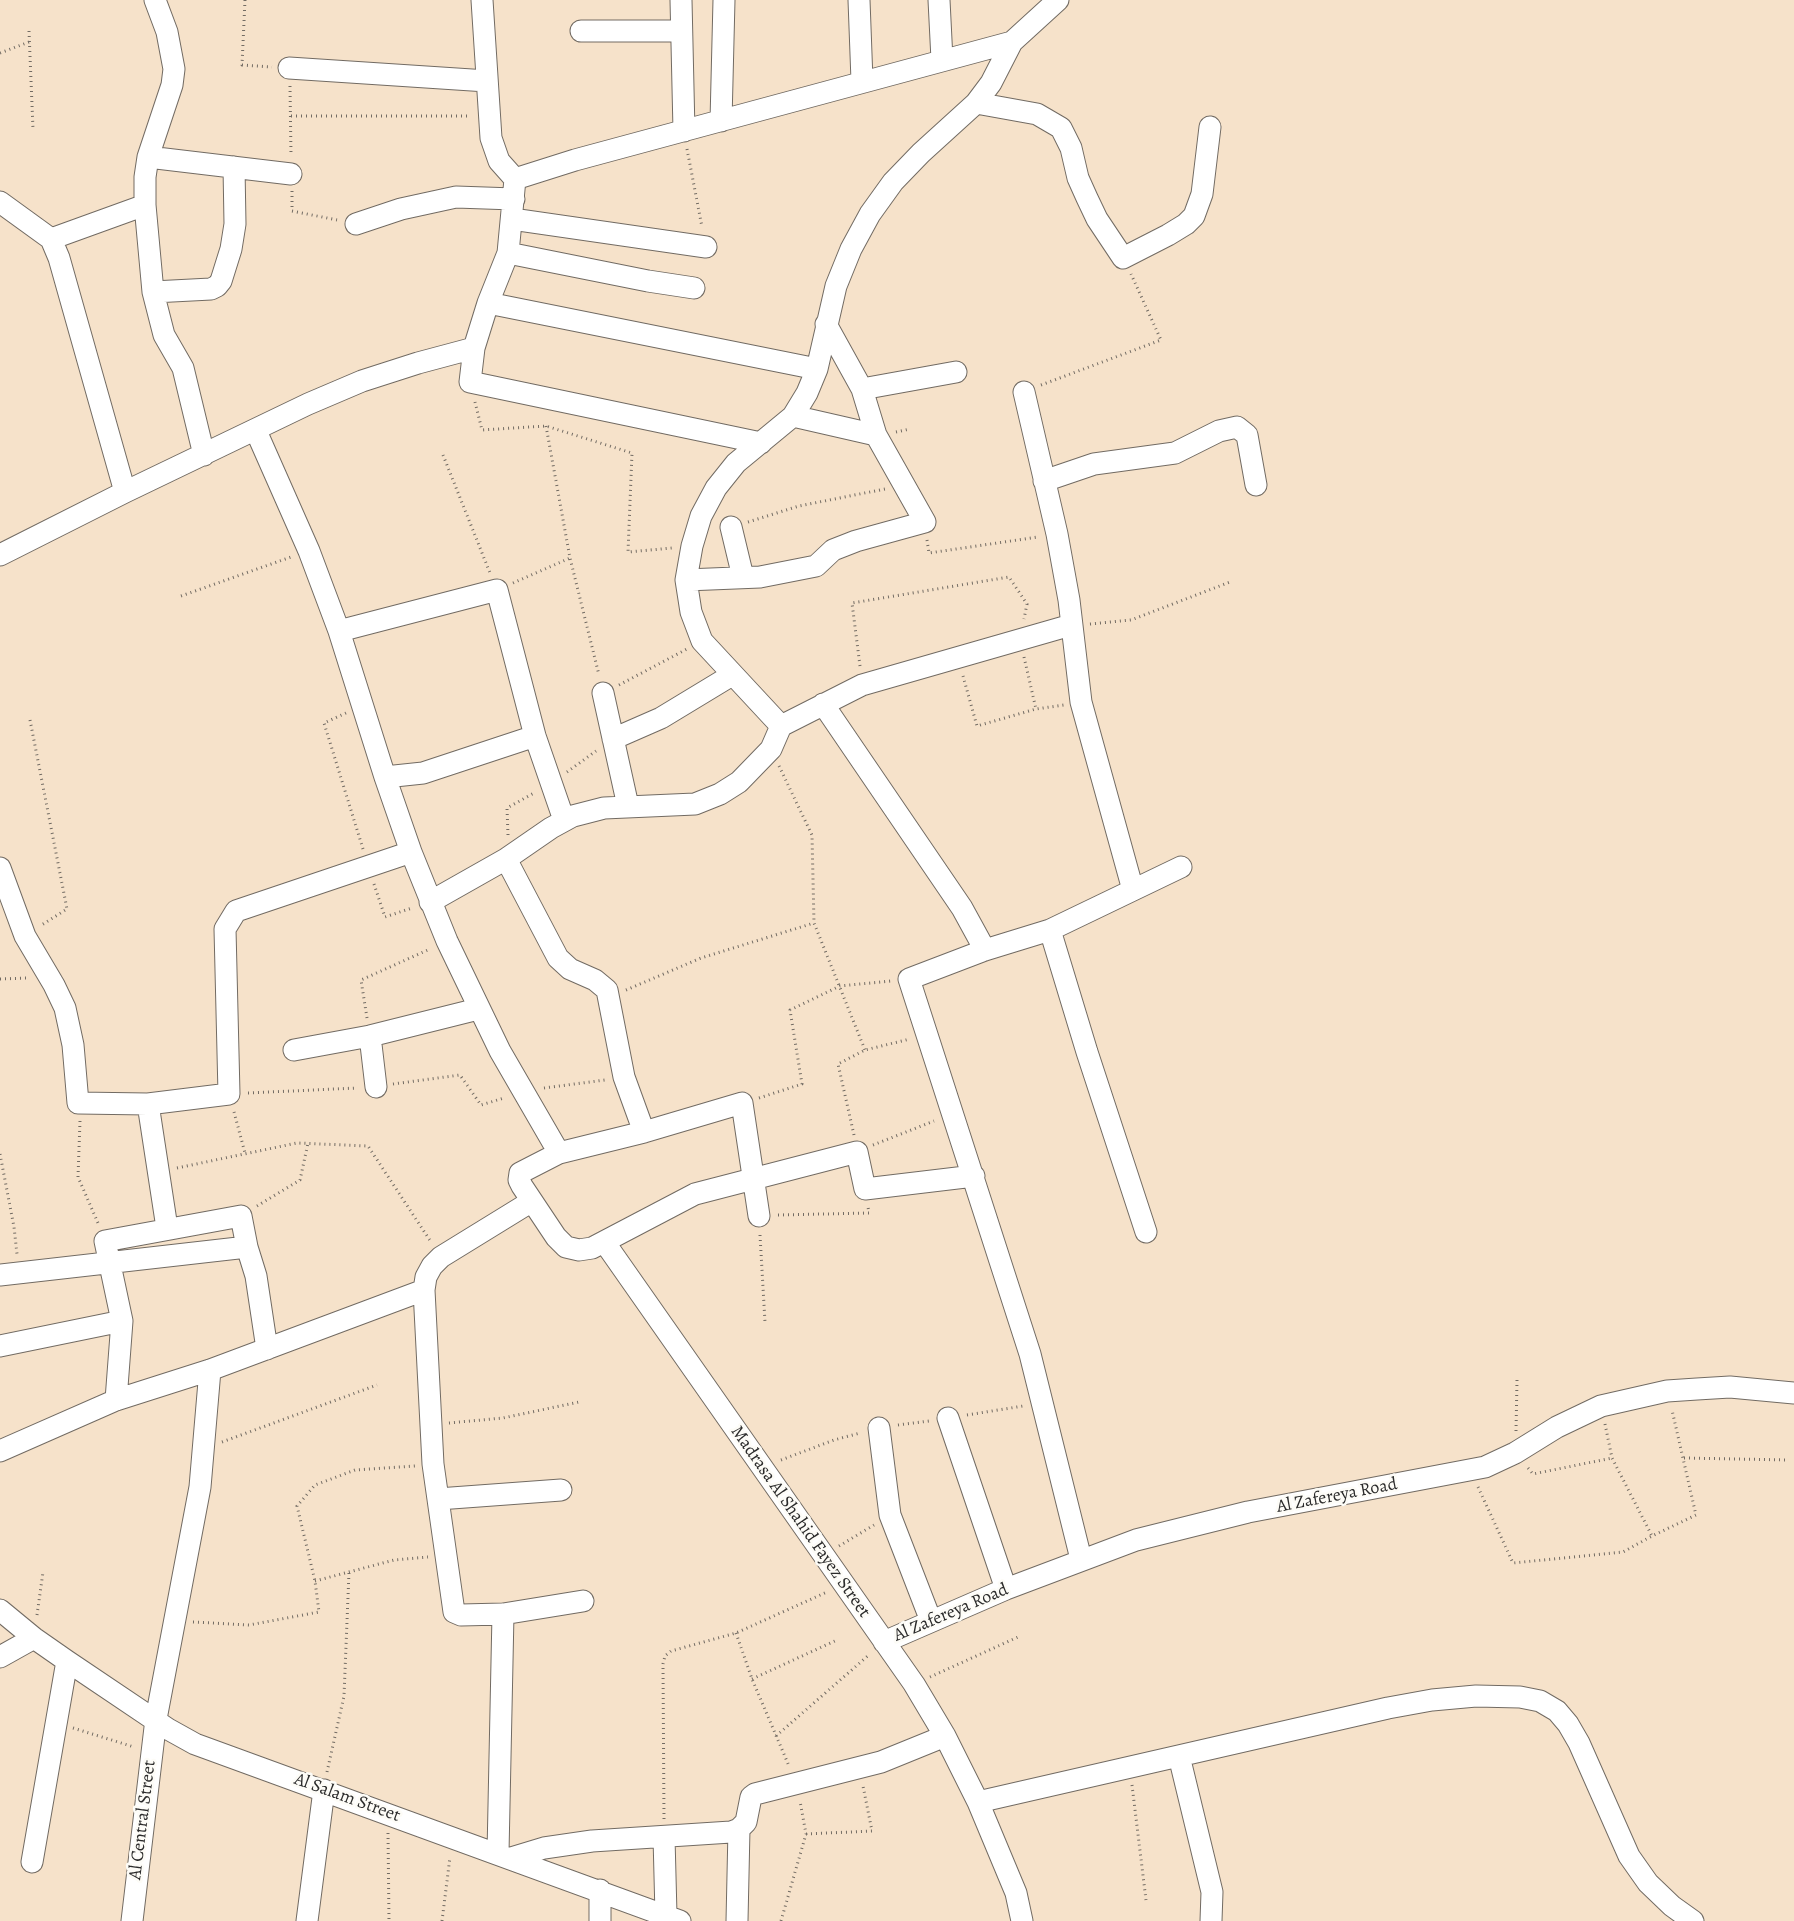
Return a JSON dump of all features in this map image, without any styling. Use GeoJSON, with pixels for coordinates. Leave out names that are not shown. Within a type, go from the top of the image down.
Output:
{"type":"FeatureCollection","features":[{"type":"Feature","properties":{"kind":"street"},"geometry":{"type":"LineString","coordinates":[[155,0],[167,32],[174,69],[172,86],[148,157],[145,177],[145,205],[153,292],[164,335],[182,368],[204,455]]}},
{"type":"Feature","properties":{"kind":"street"},"geometry":{"type":"LineString","coordinates":[[482,0],[491,138],[514,199],[508,252],[488,303],[474,348],[470,382],[761,443]]}},
{"type":"Feature","properties":{"kind":"street"},"geometry":{"type":"LineString","coordinates":[[681,0],[684,132]]}},
{"type":"Feature","properties":{"kind":"street"},"geometry":{"type":"LineString","coordinates":[[721,121],[724,0]]}},
{"type":"Feature","properties":{"kind":"street"},"geometry":{"type":"LineString","coordinates":[[859,0],[862,82]]}},
{"type":"Feature","properties":{"kind":"street"},"geometry":{"type":"LineString","coordinates":[[940,0],[942,60]]}},
{"type":"Feature","properties":{"kind":"street"},"geometry":{"type":"LineString","coordinates":[[781,726],[702,642],[690,612],[686,580],[692,546],[701,516],[716,488],[736,463],[793,416],[807,393],[817,369],[826,324],[840,276],[851,249],[870,214],[893,182],[921,153],[976,104],[991,83],[1012,42],[1058,0]]}},
{"type":"Feature","properties":{"kind":"street"},"geometry":{"type":"LineString","coordinates":[[581,32],[681,31]]}},
{"type":"Feature","properties":{"kind":"street"},"geometry":{"type":"LineString","coordinates":[[514,199],[575,160],[1012,42]]}},
{"type":"Feature","properties":{"kind":"street"},"geometry":{"type":"LineString","coordinates":[[289,68],[487,81]]}},
{"type":"Feature","properties":{"kind":"street"},"geometry":{"type":"LineString","coordinates":[[976,104],[1037,114],[1049,119],[1061,128],[1071,148],[1078,178],[1097,219],[1123,258],[1168,236],[1194,216],[1202,194],[1210,127]]}},
{"type":"Feature","properties":{"kind":"street"},"geometry":{"type":"LineString","coordinates":[[148,157],[291,174]]}},
{"type":"Feature","properties":{"kind":"street"},"geometry":{"type":"LineString","coordinates":[[153,292],[211,289],[217,286],[231,249],[235,224],[234,167]]}},
{"type":"Feature","properties":{"kind":"street"},"geometry":{"type":"LineString","coordinates":[[356,224],[401,209],[456,197],[514,199],[706,247]]}},
{"type":"Feature","properties":{"kind":"street"},"geometry":{"type":"LineString","coordinates":[[0,202],[51,239],[59,258],[125,492]]}},
{"type":"Feature","properties":{"kind":"street"},"geometry":{"type":"LineString","coordinates":[[51,239],[145,205]]}},
{"type":"Feature","properties":{"kind":"street"},"geometry":{"type":"LineString","coordinates":[[508,252],[648,281],[694,288]]}},
{"type":"Feature","properties":{"kind":"street"},"geometry":{"type":"LineString","coordinates":[[488,303],[817,369]]}},
{"type":"Feature","properties":{"kind":"street"},"geometry":{"type":"LineString","coordinates":[[686,580],[743,578],[789,573],[819,566],[833,550],[856,541],[926,522],[876,435],[862,389],[826,324]]}},
{"type":"Feature","properties":{"kind":"street"},"geometry":{"type":"LineString","coordinates":[[0,555],[125,492],[308,404],[362,382],[418,363],[474,348]]}},
{"type":"Feature","properties":{"kind":"street"},"geometry":{"type":"LineString","coordinates":[[862,389],[956,372]]}},
{"type":"Feature","properties":{"kind":"street"},"geometry":{"type":"LineString","coordinates":[[1024,392],[1057,534],[1072,625],[1081,702],[1133,890]]}},
{"type":"Feature","properties":{"kind":"street"},"geometry":{"type":"LineString","coordinates":[[793,416],[876,435]]}},
{"type":"Feature","properties":{"kind":"street"},"geometry":{"type":"LineString","coordinates":[[1044,482],[1094,464],[1164,456],[1190,447],[1219,432],[1236,427],[1247,434],[1256,485]]}},
{"type":"Feature","properties":{"kind":"street"},"geometry":{"type":"LineString","coordinates":[[256,430],[309,551],[339,631],[385,778],[430,902],[478,1009],[522,1092],[559,1153]]}},
{"type":"Feature","properties":{"kind":"street"},"geometry":{"type":"LineString","coordinates":[[731,527],[743,578]]}},
{"type":"Feature","properties":{"kind":"street"},"geometry":{"type":"LineString","coordinates":[[339,631],[497,590],[535,736],[564,820]]}},
{"type":"Feature","properties":{"kind":"street"},"geometry":{"type":"LineString","coordinates":[[430,902],[506,860],[564,820],[604,808],[695,804],[720,794],[739,782],[772,749],[781,726],[862,685],[1072,625]]}},
{"type":"Feature","properties":{"kind":"street"},"geometry":{"type":"LineString","coordinates":[[612,739],[661,718],[732,675]]}},
{"type":"Feature","properties":{"kind":"street"},"geometry":{"type":"LineString","coordinates":[[604,693],[612,739],[628,806]]}},
{"type":"Feature","properties":{"kind":"street"},"geometry":{"type":"LineString","coordinates":[[823,704],[962,908],[985,950]]}},
{"type":"Feature","properties":{"kind":"street"},"geometry":{"type":"LineString","coordinates":[[385,778],[423,773],[535,736]]}},
{"type":"Feature","properties":{"kind":"street"},"geometry":{"type":"LineString","coordinates":[[0,868],[25,936],[60,998],[69,1022],[78,1103],[148,1104],[229,1094],[225,929],[228,920],[242,908],[411,852]]}},
{"type":"Feature","properties":{"kind":"street"},"geometry":{"type":"LineString","coordinates":[[506,860],[558,958],[576,972],[601,985],[610,997],[624,1077],[644,1132]]}},
{"type":"Feature","properties":{"kind":"street"},"geometry":{"type":"LineString","coordinates":[[1081,1559],[1043,1403],[974,1176],[909,979],[985,950],[1050,930],[1181,867]]}},
{"type":"Feature","properties":{"kind":"street"},"geometry":{"type":"LineString","coordinates":[[1050,930],[1087,1052],[1146,1232]]}},
{"type":"Feature","properties":{"kind":"street"},"geometry":{"type":"LineString","coordinates":[[294,1050],[370,1036],[478,1009]]}},
{"type":"Feature","properties":{"kind":"street"},"geometry":{"type":"LineString","coordinates":[[370,1036],[376,1087]]}},
{"type":"Feature","properties":{"kind":"street"},"geometry":{"type":"LineString","coordinates":[[759,1216],[754,1179],[742,1103],[644,1132],[559,1153],[526,1168],[520,1173],[519,1180],[556,1238],[566,1247],[579,1250],[592,1248],[604,1243],[695,1194],[754,1179],[858,1152],[865,1189],[974,1176]]}},
{"type":"Feature","properties":{"kind":"street"},"geometry":{"type":"LineString","coordinates":[[148,1104],[167,1228]]}},
{"type":"Feature","properties":{"kind":"street"},"geometry":{"type":"LineString","coordinates":[[532,1201],[441,1257],[429,1271],[424,1290],[433,1464],[454,1612],[461,1615],[503,1614],[583,1602]]}},
{"type":"Feature","properties":{"kind":"street"},"geometry":{"type":"LineString","coordinates":[[116,1400],[122,1321],[111,1262],[105,1241],[167,1228],[242,1216],[247,1247],[256,1276],[267,1349]]}},
{"type":"Feature","properties":{"kind":"street","name":"Madrasa Al Shahid Fayez Street"},"geometry":{"type":"LineString","coordinates":[[604,1243],[914,1684],[944,1736],[978,1802],[1016,1893],[1022,1921]]}},
{"type":"Feature","properties":{"kind":"street"},"geometry":{"type":"LineString","coordinates":[[9,1273],[247,1247]]}},
{"type":"Feature","properties":{"kind":"street"},"geometry":{"type":"LineString","coordinates":[[0,1451],[116,1400],[210,1370],[424,1290]]}},
{"type":"Feature","properties":{"kind":"street"},"geometry":{"type":"LineString","coordinates":[[0,1346],[122,1321]]}},
{"type":"Feature","properties":{"kind":"street","name":"Al Central Street"},"geometry":{"type":"LineString","coordinates":[[132,1921],[156,1719],[194,1527],[204,1448],[210,1370]]}},
{"type":"Feature","properties":{"kind":"street","name":"Al Zafereya Road"},"geometry":{"type":"LineString","coordinates":[[884,1642],[1006,1589],[1081,1559],[1136,1540],[1248,1512],[1485,1467],[1515,1453],[1557,1427],[1601,1406],[1666,1391],[1730,1387],[1794,1393]]}},
{"type":"Feature","properties":{"kind":"street"},"geometry":{"type":"LineString","coordinates":[[948,1418],[1006,1589]]}},
{"type":"Feature","properties":{"kind":"street"},"geometry":{"type":"LineString","coordinates":[[879,1428],[890,1515],[931,1621]]}},
{"type":"Feature","properties":{"kind":"street"},"geometry":{"type":"LineString","coordinates":[[438,1499],[561,1490]]}},
{"type":"Feature","properties":{"kind":"street","name":"Al Salam Street"},"geometry":{"type":"LineString","coordinates":[[0,1610],[34,1638],[67,1661],[156,1719],[168,1729],[195,1744],[673,1918]]}},
{"type":"Feature","properties":{"kind":"street"},"geometry":{"type":"LineString","coordinates":[[503,1614],[505,1856],[592,1841],[731,1832],[739,1829],[746,1822],[751,1798],[755,1794],[860,1768],[903,1755],[944,1736]]}},
{"type":"Feature","properties":{"kind":"street"},"geometry":{"type":"LineString","coordinates":[[0,1657],[34,1638]]}},
{"type":"Feature","properties":{"kind":"street"},"geometry":{"type":"LineString","coordinates":[[32,1862],[67,1661]]}},
{"type":"Feature","properties":{"kind":"street"},"geometry":{"type":"LineString","coordinates":[[978,1802],[1388,1708],[1432,1700],[1476,1696],[1520,1697],[1540,1701],[1557,1711],[1568,1724],[1580,1743],[1628,1856],[1648,1883],[1672,1906],[1693,1921]]}},
{"type":"Feature","properties":{"kind":"street"},"geometry":{"type":"LineString","coordinates":[[1179,1756],[1212,1892],[1211,1921]]}},
{"type":"Feature","properties":{"kind":"street"},"geometry":{"type":"LineString","coordinates":[[307,1921],[324,1790]]}},
{"type":"Feature","properties":{"kind":"street"},"geometry":{"type":"LineString","coordinates":[[737,1921],[739,1829]]}},
{"type":"Feature","properties":{"kind":"street"},"geometry":{"type":"LineString","coordinates":[[664,1837],[673,1918]]}},
{"type":"Feature","properties":{"kind":"street"},"geometry":{"type":"LineString","coordinates":[[600,1890],[600,1921]]}},
{"type":"Feature","properties":{"kind":"path"},"geometry":{"type":"LineString","coordinates":[[245,0],[242,65],[289,68],[292,211],[356,224]]}},
{"type":"Feature","properties":{"kind":"path"},"geometry":{"type":"LineString","coordinates":[[28,31],[34,129]]}},
{"type":"Feature","properties":{"kind":"path"},"geometry":{"type":"LineString","coordinates":[[0,54],[28,42]]}},
{"type":"Feature","properties":{"kind":"path"},"geometry":{"type":"LineString","coordinates":[[290,116],[490,116]]}},
{"type":"Feature","properties":{"kind":"path"},"geometry":{"type":"LineString","coordinates":[[684,132],[706,247]]}},
{"type":"Feature","properties":{"kind":"path"},"geometry":{"type":"LineString","coordinates":[[1024,392],[1161,340],[1123,258]]}},
{"type":"Feature","properties":{"kind":"path"},"geometry":{"type":"LineString","coordinates":[[470,382],[482,430],[546,426],[632,453],[628,552],[692,546]]}},
{"type":"Feature","properties":{"kind":"path"},"geometry":{"type":"LineString","coordinates":[[546,426],[570,558],[604,693],[702,642]]}},
{"type":"Feature","properties":{"kind":"path"},"geometry":{"type":"LineString","coordinates":[[443,455],[497,590],[570,558]]}},
{"type":"Feature","properties":{"kind":"path"},"geometry":{"type":"LineString","coordinates":[[731,527],[799,506],[906,485]]}},
{"type":"Feature","properties":{"kind":"path"},"geometry":{"type":"LineString","coordinates":[[926,522],[928,553],[1057,534]]}},
{"type":"Feature","properties":{"kind":"path"},"geometry":{"type":"LineString","coordinates":[[181,596],[309,551]]}},
{"type":"Feature","properties":{"kind":"path"},"geometry":{"type":"LineString","coordinates":[[862,685],[852,603],[1009,576],[1027,604],[1019,640],[1036,710]]}},
{"type":"Feature","properties":{"kind":"path"},"geometry":{"type":"LineString","coordinates":[[1072,625],[1131,620],[1230,582]]}},
{"type":"Feature","properties":{"kind":"path"},"geometry":{"type":"LineString","coordinates":[[958,658],[977,726],[1036,710],[1081,702]]}},
{"type":"Feature","properties":{"kind":"path"},"geometry":{"type":"LineString","coordinates":[[362,705],[324,723],[385,917],[430,902]]}},
{"type":"Feature","properties":{"kind":"path"},"geometry":{"type":"LineString","coordinates":[[25,936],[67,909],[30,720]]}},
{"type":"Feature","properties":{"kind":"path"},"geometry":{"type":"LineString","coordinates":[[506,860],[507,808],[551,784],[612,739]]}},
{"type":"Feature","properties":{"kind":"path"},"geometry":{"type":"LineString","coordinates":[[772,749],[812,835],[814,923],[865,1050]]}},
{"type":"Feature","properties":{"kind":"path"},"geometry":{"type":"LineString","coordinates":[[610,997],[701,958],[814,923]]}},
{"type":"Feature","properties":{"kind":"path"},"geometry":{"type":"LineString","coordinates":[[370,1036],[361,980],[447,942]]}},
{"type":"Feature","properties":{"kind":"path"},"geometry":{"type":"LineString","coordinates":[[0,979],[49,978]]}},
{"type":"Feature","properties":{"kind":"path"},"geometry":{"type":"LineString","coordinates":[[742,1103],[802,1084],[790,1010],[840,986],[909,979]]}},
{"type":"Feature","properties":{"kind":"path"},"geometry":{"type":"LineString","coordinates":[[926,1035],[865,1050],[838,1064],[858,1152],[953,1113]]}},
{"type":"Feature","properties":{"kind":"path"},"geometry":{"type":"LineString","coordinates":[[245,1153],[229,1094],[376,1087],[460,1075],[481,1105],[522,1092],[624,1077]]}},
{"type":"Feature","properties":{"kind":"path"},"geometry":{"type":"LineString","coordinates":[[78,1103],[81,1131],[78,1177],[105,1241]]}},
{"type":"Feature","properties":{"kind":"path"},"geometry":{"type":"LineString","coordinates":[[242,1216],[300,1180],[308,1143]]}},
{"type":"Feature","properties":{"kind":"path"},"geometry":{"type":"LineString","coordinates":[[159,1172],[245,1153],[308,1143],[368,1146],[441,1257]]}},
{"type":"Feature","properties":{"kind":"path"},"geometry":{"type":"LineString","coordinates":[[0,1154],[14,1227],[9,1273]]}},
{"type":"Feature","properties":{"kind":"path"},"geometry":{"type":"LineString","coordinates":[[766,1322],[759,1216],[869,1213],[865,1189]]}},
{"type":"Feature","properties":{"kind":"path"},"geometry":{"type":"LineString","coordinates":[[1517,1380],[1515,1453],[1533,1474],[1612,1458]]}},
{"type":"Feature","properties":{"kind":"path"},"geometry":{"type":"LineString","coordinates":[[204,1448],[377,1385]]}},
{"type":"Feature","properties":{"kind":"path"},"geometry":{"type":"LineString","coordinates":[[1470,1471],[1513,1563],[1623,1552],[1696,1515],[1684,1458],[1666,1391]]}},
{"type":"Feature","properties":{"kind":"path"},"geometry":{"type":"LineString","coordinates":[[430,1425],[503,1418],[579,1402]]}},
{"type":"Feature","properties":{"kind":"path"},"geometry":{"type":"LineString","coordinates":[[762,1468],[834,1440],[879,1428],[1043,1403]]}},
{"type":"Feature","properties":{"kind":"path"},"geometry":{"type":"LineString","coordinates":[[1601,1406],[1612,1458],[1652,1536]]}},
{"type":"Feature","properties":{"kind":"path"},"geometry":{"type":"LineString","coordinates":[[1684,1458],[1789,1460]]}},
{"type":"Feature","properties":{"kind":"path"},"geometry":{"type":"LineString","coordinates":[[174,1622],[249,1625],[319,1612],[315,1581],[297,1506],[315,1485],[355,1470],[433,1464]]}},
{"type":"Feature","properties":{"kind":"path"},"geometry":{"type":"LineString","coordinates":[[823,1555],[890,1515]]}},
{"type":"Feature","properties":{"kind":"path"},"geometry":{"type":"LineString","coordinates":[[315,1581],[394,1560],[446,1555]]}},
{"type":"Feature","properties":{"kind":"path"},"geometry":{"type":"LineString","coordinates":[[34,1638],[43,1572]]}},
{"type":"Feature","properties":{"kind":"path"},"geometry":{"type":"LineString","coordinates":[[324,1790],[344,1696],[349,1572]]}},
{"type":"Feature","properties":{"kind":"path"},"geometry":{"type":"LineString","coordinates":[[664,1837],[663,1664],[665,1656],[672,1651],[736,1633],[843,1584]]}},
{"type":"Feature","properties":{"kind":"path"},"geometry":{"type":"LineString","coordinates":[[736,1633],[752,1680],[796,1783],[806,1834],[781,1921]]}},
{"type":"Feature","properties":{"kind":"path"},"geometry":{"type":"LineString","coordinates":[[914,1684],[1018,1637]]}},
{"type":"Feature","properties":{"kind":"path"},"geometry":{"type":"LineString","coordinates":[[752,1680],[837,1640]]}},
{"type":"Feature","properties":{"kind":"path"},"geometry":{"type":"LineString","coordinates":[[776,1736],[884,1642]]}},
{"type":"Feature","properties":{"kind":"path"},"geometry":{"type":"LineString","coordinates":[[56,1723],[151,1753]]}},
{"type":"Feature","properties":{"kind":"path"},"geometry":{"type":"LineString","coordinates":[[1130,1767],[1146,1900]]}},
{"type":"Feature","properties":{"kind":"path"},"geometry":{"type":"LineString","coordinates":[[806,1834],[872,1831],[860,1768]]}},
{"type":"Feature","properties":{"kind":"path"},"geometry":{"type":"LineString","coordinates":[[387,1813],[389,1921]]}},
{"type":"Feature","properties":{"kind":"path"},"geometry":{"type":"LineString","coordinates":[[442,1921],[452,1836]]}}]}
